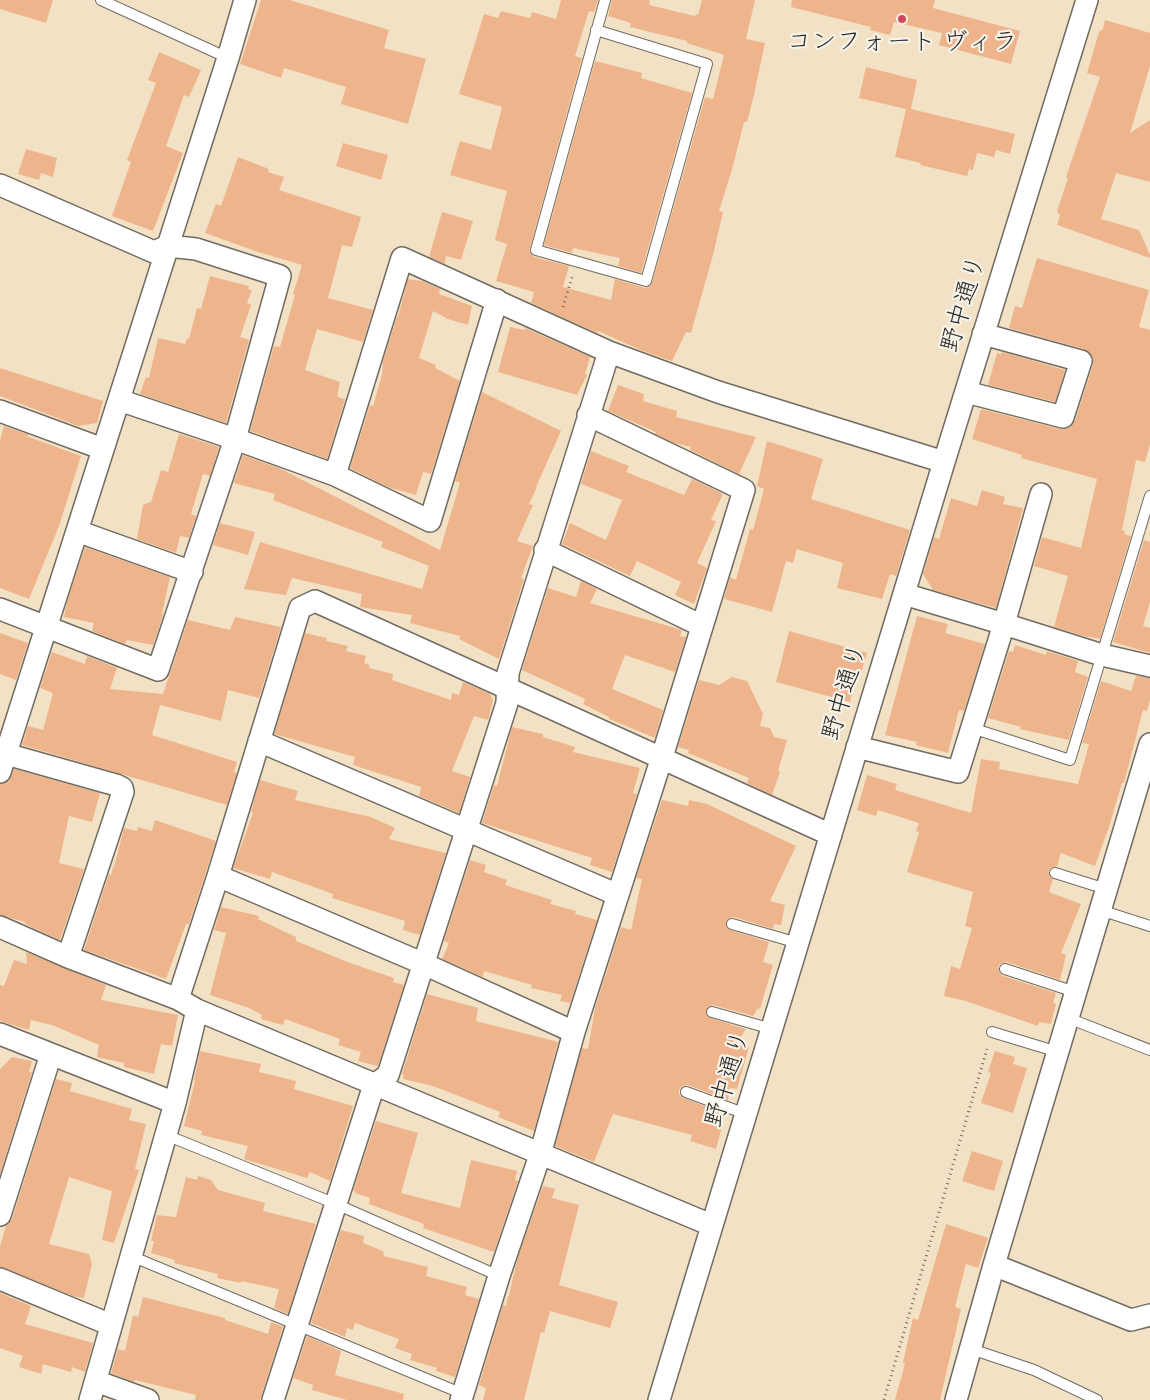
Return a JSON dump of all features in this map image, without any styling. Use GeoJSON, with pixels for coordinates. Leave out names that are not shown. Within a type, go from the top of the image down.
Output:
{"type":"FeatureCollection","features":[{"type":"Feature","properties":{"kind":"street"},"geometry":{"type":"LineString","coordinates":[[68,957],[123,792],[122,788],[116,785],[2,764],[245,0]]}},
{"type":"Feature","properties":{"kind":"street","name":"野中通り"},"geometry":{"type":"LineString","coordinates":[[659,1400],[983,334],[1087,0]]}},
{"type":"Feature","properties":{"kind":"street"},"geometry":{"type":"LineString","coordinates":[[0,185],[154,252],[168,246],[196,249],[280,276],[235,439],[158,670],[0,609]]}},
{"type":"Feature","properties":{"kind":"street"},"geometry":{"type":"LineString","coordinates":[[335,475],[402,258],[608,352],[718,392],[944,462]]}},
{"type":"Feature","properties":{"kind":"street"},"geometry":{"type":"LineString","coordinates":[[119,400],[335,475],[430,521],[497,300]]}},
{"type":"Feature","properties":{"kind":"street"},"geometry":{"type":"LineString","coordinates":[[966,392],[1063,417],[1081,362],[983,334]]}},
{"type":"Feature","properties":{"kind":"street"},"geometry":{"type":"LineString","coordinates":[[273,1400],[374,1085],[388,1075],[508,703],[508,672],[608,352]]}},
{"type":"Feature","properties":{"kind":"street"},"geometry":{"type":"LineString","coordinates":[[0,411],[103,449]]}},
{"type":"Feature","properties":{"kind":"street"},"geometry":{"type":"LineString","coordinates":[[462,1397],[498,1276],[540,1155],[574,1032],[662,757],[744,490],[588,415]]}},
{"type":"Feature","properties":{"kind":"street"},"geometry":{"type":"LineString","coordinates":[[857,747],[958,772],[1004,624],[1041,494]]}},
{"type":"Feature","properties":{"kind":"street"},"geometry":{"type":"LineString","coordinates":[[77,531],[192,572]]}},
{"type":"Feature","properties":{"kind":"street"},"geometry":{"type":"LineString","coordinates":[[545,550],[702,626]]}},
{"type":"Feature","properties":{"kind":"street"},"geometry":{"type":"LineString","coordinates":[[904,594],[1102,655],[1150,666]]}},
{"type":"Feature","properties":{"kind":"street"},"geometry":{"type":"LineString","coordinates":[[178,1000],[300,608],[315,601],[831,835]]}},
{"type":"Feature","properties":{"kind":"street"},"geometry":{"type":"LineString","coordinates":[[259,741],[618,895]]}},
{"type":"Feature","properties":{"kind":"street"},"geometry":{"type":"LineString","coordinates":[[956,1400],[994,1265],[1150,744]]}},
{"type":"Feature","properties":{"kind":"street"},"geometry":{"type":"LineString","coordinates":[[218,876],[424,964],[574,1032]]}},
{"type":"Feature","properties":{"kind":"street"},"geometry":{"type":"LineString","coordinates":[[0,927],[68,957],[178,1000],[197,1010],[540,1155],[711,1225]]}},
{"type":"Feature","properties":{"kind":"street"},"geometry":{"type":"LineString","coordinates":[[148,1400],[93,1390],[175,1103],[197,1010]]}},
{"type":"Feature","properties":{"kind":"street"},"geometry":{"type":"LineString","coordinates":[[0,1034],[175,1103]]}},
{"type":"Feature","properties":{"kind":"street"},"geometry":{"type":"LineString","coordinates":[[0,1215],[51,1054]]}},
{"type":"Feature","properties":{"kind":"street"},"geometry":{"type":"LineString","coordinates":[[994,1265],[1131,1320],[1150,1316]]}},
{"type":"Feature","properties":{"kind":"street"},"geometry":{"type":"LineString","coordinates":[[0,1279],[111,1325]]}},
{"type":"Feature","properties":{"kind":"lane"},"geometry":{"type":"LineString","coordinates":[[100,0],[228,58]]}},
{"type":"Feature","properties":{"kind":"lane"},"geometry":{"type":"LineString","coordinates":[[596,30],[707,64],[646,281],[536,250],[596,30],[605,0]]}},
{"type":"Feature","properties":{"kind":"lane"},"geometry":{"type":"LineString","coordinates":[[972,728],[1070,760],[1150,496]]}},
{"type":"Feature","properties":{"kind":"lane"},"geometry":{"type":"LineString","coordinates":[[1055,873],[1106,889]]}},
{"type":"Feature","properties":{"kind":"lane"},"geometry":{"type":"LineString","coordinates":[[1100,910],[1150,926]]}},
{"type":"Feature","properties":{"kind":"lane"},"geometry":{"type":"LineString","coordinates":[[732,924],[798,942]]}},
{"type":"Feature","properties":{"kind":"lane"},"geometry":{"type":"LineString","coordinates":[[1004,969],[1075,992]]}},
{"type":"Feature","properties":{"kind":"lane"},"geometry":{"type":"LineString","coordinates":[[712,1012],[772,1029]]}},
{"type":"Feature","properties":{"kind":"lane"},"geometry":{"type":"LineString","coordinates":[[1068,1018],[1150,1050]]}},
{"type":"Feature","properties":{"kind":"lane"},"geometry":{"type":"LineString","coordinates":[[992,1032],[1058,1052]]}},
{"type":"Feature","properties":{"kind":"lane"},"geometry":{"type":"LineString","coordinates":[[686,1092],[746,1114]]}},
{"type":"Feature","properties":{"kind":"lane"},"geometry":{"type":"LineString","coordinates":[[166,1135],[336,1204],[498,1276]]}},
{"type":"Feature","properties":{"kind":"lane"},"geometry":{"type":"LineString","coordinates":[[131,1256],[462,1397]]}},
{"type":"Feature","properties":{"kind":"lane"},"geometry":{"type":"LineString","coordinates":[[971,1349],[1034,1370],[1093,1399]]}},
{"type":"Feature","properties":{"kind":"path"},"geometry":{"type":"LineString","coordinates":[[884,1400],[992,1032]]}},
{"type":"Feature","properties":{"kind":"building"},"geometry":{"type":"Polygon","coordinates":[[[0,0],[53,0],[46,23],[0,9],[0,0]]]}},
{"type":"Feature","properties":{"kind":"building"},"geometry":{"type":"Polygon","coordinates":[[[261,0],[290,0],[389,30],[384,48],[426,59],[408,124],[341,104],[346,87],[284,68],[281,78],[240,64],[261,0]]]}},
{"type":"Feature","properties":{"kind":"building"},"geometry":{"type":"Polygon","coordinates":[[[561,0],[598,0],[594,12],[589,11],[575,56],[582,58],[529,251],[534,257],[569,266],[563,287],[611,300],[615,279],[645,288],[652,283],[705,97],[713,99],[724,55],[687,43],[687,41],[630,27],[631,23],[608,16],[612,0],[650,0],[649,5],[695,16],[696,14],[698,15],[702,0],[755,0],[746,39],[765,43],[754,95],[747,122],[744,122],[719,211],[723,212],[691,333],[686,332],[672,361],[643,351],[598,331],[597,333],[531,303],[534,292],[496,281],[507,244],[495,240],[507,191],[450,175],[460,141],[491,150],[502,107],[459,94],[484,14],[498,18],[501,11],[530,18],[532,12],[556,19],[561,0]]]}},
{"type":"Feature","properties":{"kind":"building"},"geometry":{"type":"Polygon","coordinates":[[[792,0],[935,0],[933,8],[1020,31],[1011,64],[939,45],[942,33],[894,22],[890,35],[870,30],[871,27],[791,7],[792,0]]]}},
{"type":"Feature","properties":{"kind":"building"},"geometry":{"type":"Polygon","coordinates":[[[1105,20],[1150,33],[1150,66],[1130,133],[1150,120],[1150,182],[1116,173],[1101,219],[1139,230],[1150,258],[1057,225],[1060,215],[1057,211],[1068,178],[1066,177],[1100,77],[1087,73],[1099,32],[1103,29],[1105,20]]]}},
{"type":"Feature","properties":{"kind":"building"},"geometry":{"type":"Polygon","coordinates":[[[159,52],[201,70],[189,97],[184,95],[166,146],[183,153],[153,231],[112,216],[131,162],[127,160],[156,83],[148,80],[159,52]]]}},
{"type":"Feature","properties":{"kind":"building"},"geometry":{"type":"Polygon","coordinates":[[[595,61],[642,73],[641,78],[692,93],[641,273],[618,266],[620,258],[573,248],[572,253],[544,245],[595,61]]]}},
{"type":"Feature","properties":{"kind":"building"},"geometry":{"type":"Polygon","coordinates":[[[866,67],[917,80],[911,109],[1015,134],[1010,154],[996,150],[994,157],[977,153],[973,170],[969,169],[967,176],[895,157],[906,109],[859,98],[866,67]]]}},
{"type":"Feature","properties":{"kind":"building"},"geometry":{"type":"Polygon","coordinates":[[[343,143],[388,155],[381,180],[336,166],[343,143]]]}},
{"type":"Feature","properties":{"kind":"building"},"geometry":{"type":"Polygon","coordinates":[[[26,149],[57,158],[53,177],[41,173],[39,180],[18,174],[26,149]]]}},
{"type":"Feature","properties":{"kind":"building"},"geometry":{"type":"Polygon","coordinates":[[[238,157],[269,169],[268,172],[284,177],[279,190],[361,217],[352,247],[342,245],[328,298],[373,310],[363,342],[317,329],[305,370],[340,382],[337,397],[345,399],[327,459],[250,431],[274,346],[280,347],[302,265],[205,233],[216,204],[221,206],[238,157]]]}},
{"type":"Feature","properties":{"kind":"building"},"geometry":{"type":"Polygon","coordinates":[[[442,212],[473,221],[461,260],[446,256],[445,264],[429,257],[442,212]]]}},
{"type":"Feature","properties":{"kind":"building"},"geometry":{"type":"Polygon","coordinates":[[[1037,258],[1149,290],[1139,327],[1150,330],[1150,444],[1145,462],[1136,460],[1122,530],[1125,531],[1124,534],[1131,536],[1100,639],[1054,627],[1068,576],[1034,566],[1042,537],[1081,548],[1097,479],[1021,458],[1022,455],[972,439],[981,409],[1060,429],[1067,429],[1075,421],[1093,365],[1090,353],[1084,349],[1009,328],[1015,306],[1022,308],[1037,258]]]}},
{"type":"Feature","properties":{"kind":"building"},"geometry":{"type":"Polygon","coordinates":[[[210,276],[249,286],[248,289],[252,290],[247,303],[251,305],[240,337],[249,340],[226,423],[140,394],[146,377],[149,378],[158,338],[185,344],[187,338],[189,339],[197,308],[201,309],[210,276]]]}},
{"type":"Feature","properties":{"kind":"building"},"geometry":{"type":"Polygon","coordinates":[[[408,279],[422,281],[440,289],[439,294],[472,306],[468,325],[448,319],[433,311],[419,358],[436,365],[435,368],[460,381],[431,474],[423,472],[416,495],[388,487],[350,468],[370,405],[373,406],[382,375],[383,361],[398,317],[408,279]]]}},
{"type":"Feature","properties":{"kind":"building"},"geometry":{"type":"Polygon","coordinates":[[[510,327],[524,330],[525,328],[590,357],[585,374],[587,375],[577,395],[498,372],[510,327]]]}},
{"type":"Feature","properties":{"kind":"building"},"geometry":{"type":"Polygon","coordinates":[[[1002,352],[1065,370],[1055,402],[988,385],[997,353],[1001,354],[1002,352]]]}},
{"type":"Feature","properties":{"kind":"building"},"geometry":{"type":"Polygon","coordinates":[[[0,368],[103,401],[97,423],[78,426],[0,396],[0,368]]]}},
{"type":"Feature","properties":{"kind":"building"},"geometry":{"type":"Polygon","coordinates":[[[618,385],[644,394],[643,401],[677,411],[676,417],[756,437],[739,474],[690,450],[691,447],[674,443],[655,434],[656,432],[608,411],[618,385]]]}},
{"type":"Feature","properties":{"kind":"building"},"geometry":{"type":"Polygon","coordinates":[[[482,392],[561,431],[529,504],[533,505],[517,541],[533,546],[521,578],[524,579],[499,659],[459,639],[460,636],[410,623],[412,615],[360,607],[362,594],[292,578],[286,595],[244,589],[260,542],[422,589],[429,566],[381,547],[383,542],[273,500],[275,494],[234,483],[243,455],[281,469],[440,550],[460,483],[455,481],[482,392]]]}},
{"type":"Feature","properties":{"kind":"building"},"geometry":{"type":"Polygon","coordinates":[[[4,426],[81,456],[59,526],[29,599],[0,588],[0,440],[4,426]]]}},
{"type":"Feature","properties":{"kind":"building"},"geometry":{"type":"Polygon","coordinates":[[[179,434],[219,447],[210,476],[203,474],[191,514],[196,516],[189,538],[180,536],[176,553],[137,539],[143,505],[151,502],[161,470],[168,472],[179,434]]]}},
{"type":"Feature","properties":{"kind":"building"},"geometry":{"type":"Polygon","coordinates":[[[767,441],[823,459],[811,499],[910,530],[896,576],[890,574],[882,599],[837,588],[843,563],[797,549],[793,563],[786,561],[772,612],[724,599],[730,577],[736,580],[750,529],[753,530],[764,489],[757,486],[767,441]]]}},
{"type":"Feature","properties":{"kind":"building"},"geometry":{"type":"Polygon","coordinates":[[[591,451],[629,466],[626,472],[684,495],[692,479],[723,494],[711,520],[716,521],[697,563],[707,568],[694,604],[675,595],[681,582],[637,561],[630,576],[562,544],[570,523],[606,540],[622,500],[581,484],[591,451]]]}},
{"type":"Feature","properties":{"kind":"building"},"geometry":{"type":"Polygon","coordinates":[[[982,490],[1005,497],[1003,504],[1023,508],[996,608],[933,590],[923,574],[934,537],[939,539],[951,498],[977,506],[982,490]]]}},
{"type":"Feature","properties":{"kind":"building"},"geometry":{"type":"Polygon","coordinates":[[[220,523],[255,532],[248,555],[213,545],[220,523]]]}},
{"type":"Feature","properties":{"kind":"building"},"geometry":{"type":"Polygon","coordinates":[[[1144,540],[1150,542],[1150,602],[1143,626],[1150,628],[1150,653],[1113,642],[1144,540]]]}},
{"type":"Feature","properties":{"kind":"building"},"geometry":{"type":"Polygon","coordinates":[[[85,547],[170,577],[163,615],[153,645],[127,640],[125,644],[92,631],[94,623],[64,617],[85,547]]]}},
{"type":"Feature","properties":{"kind":"building"},"geometry":{"type":"Polygon","coordinates":[[[581,581],[597,589],[590,603],[682,630],[680,636],[686,637],[675,672],[625,655],[612,689],[663,710],[655,738],[609,719],[609,717],[583,704],[585,699],[522,670],[548,588],[576,597],[581,581]]]}},
{"type":"Feature","properties":{"kind":"building"},"geometry":{"type":"Polygon","coordinates":[[[917,616],[948,624],[945,633],[985,644],[964,711],[959,710],[948,753],[916,745],[917,742],[885,735],[917,616]]]}},
{"type":"Feature","properties":{"kind":"building"},"geometry":{"type":"Polygon","coordinates":[[[235,617],[281,627],[259,698],[228,690],[221,721],[160,705],[152,735],[237,762],[234,772],[237,773],[227,805],[22,745],[28,726],[43,730],[53,693],[40,688],[52,652],[85,664],[87,656],[117,668],[110,689],[163,694],[188,620],[230,630],[235,617]]]}},
{"type":"Feature","properties":{"kind":"building"},"geometry":{"type":"Polygon","coordinates":[[[789,631],[867,653],[861,673],[857,671],[850,702],[776,682],[789,631]]]}},
{"type":"Feature","properties":{"kind":"building"},"geometry":{"type":"Polygon","coordinates":[[[0,633],[28,643],[16,680],[0,674],[0,633]]]}},
{"type":"Feature","properties":{"kind":"building"},"geometry":{"type":"Polygon","coordinates":[[[305,633],[327,638],[326,641],[348,646],[346,651],[366,656],[364,663],[370,665],[369,668],[393,674],[392,680],[451,700],[452,693],[459,695],[463,682],[490,694],[493,700],[488,720],[474,716],[452,771],[470,777],[459,813],[419,796],[421,787],[353,765],[355,757],[274,734],[305,633]]]}},
{"type":"Feature","properties":{"kind":"building"},"geometry":{"type":"Polygon","coordinates":[[[1015,645],[1046,655],[1047,651],[1078,661],[1075,672],[1088,677],[1069,740],[1020,729],[1021,727],[988,718],[1009,651],[1013,652],[1015,645]]]}},
{"type":"Feature","properties":{"kind":"building"},"geometry":{"type":"Polygon","coordinates":[[[1136,676],[1150,678],[1150,699],[1147,711],[1143,710],[1124,783],[1122,783],[1095,866],[1061,853],[1057,866],[1048,871],[1053,879],[1049,892],[1081,904],[1061,953],[1066,955],[1060,980],[1007,962],[998,967],[1003,976],[1056,993],[1053,1003],[1056,1004],[1051,1024],[1039,1022],[1038,1026],[966,1001],[944,996],[951,966],[960,969],[972,928],[965,926],[973,892],[907,872],[919,832],[916,831],[919,823],[878,810],[876,816],[857,810],[867,775],[897,784],[895,790],[971,813],[981,759],[1000,762],[999,769],[1078,784],[1089,744],[1082,743],[1101,681],[1131,691],[1136,676]]]}},
{"type":"Feature","properties":{"kind":"building"},"geometry":{"type":"Polygon","coordinates":[[[732,677],[747,681],[763,714],[760,726],[770,728],[774,737],[787,740],[778,771],[780,772],[772,795],[747,783],[749,778],[688,753],[689,750],[678,747],[699,680],[719,685],[732,677]]]}},
{"type":"Feature","properties":{"kind":"building"},"geometry":{"type":"Polygon","coordinates":[[[512,727],[543,734],[543,737],[575,747],[573,752],[640,768],[633,793],[637,794],[612,872],[590,865],[592,858],[482,823],[494,785],[497,786],[512,727]]]}},
{"type":"Feature","properties":{"kind":"building"},"geometry":{"type":"Polygon","coordinates":[[[14,769],[100,793],[92,822],[69,816],[59,863],[84,869],[60,940],[25,924],[25,922],[0,915],[0,784],[9,781],[14,769]]]}},
{"type":"Feature","properties":{"kind":"building"},"geometry":{"type":"Polygon","coordinates":[[[260,780],[298,791],[295,800],[371,817],[395,828],[389,839],[446,853],[420,935],[403,930],[405,921],[332,898],[333,894],[272,872],[270,879],[233,868],[253,813],[251,812],[260,780]]]}},
{"type":"Feature","properties":{"kind":"building"},"geometry":{"type":"Polygon","coordinates":[[[662,800],[688,806],[689,800],[707,804],[796,846],[770,901],[785,905],[781,925],[774,924],[773,929],[734,917],[726,922],[726,926],[730,930],[769,942],[763,962],[773,965],[760,1009],[758,1008],[753,1016],[713,1005],[706,1010],[706,1014],[710,1018],[746,1029],[736,1044],[749,1047],[737,1089],[730,1088],[728,1100],[688,1085],[682,1086],[679,1090],[679,1094],[683,1098],[724,1113],[716,1149],[690,1141],[692,1135],[613,1114],[594,1162],[555,1146],[582,1048],[588,1049],[595,1008],[621,927],[631,930],[642,879],[636,878],[662,800]]]}},
{"type":"Feature","properties":{"kind":"building"},"geometry":{"type":"Polygon","coordinates":[[[155,820],[216,841],[189,924],[186,924],[166,979],[84,950],[109,874],[111,875],[114,867],[124,828],[137,831],[138,827],[152,831],[155,820]]]}},
{"type":"Feature","properties":{"kind":"building"},"geometry":{"type":"Polygon","coordinates":[[[470,860],[486,865],[484,872],[507,880],[505,885],[552,900],[550,904],[576,911],[575,914],[597,920],[570,1003],[560,1001],[562,995],[531,988],[532,985],[484,971],[483,977],[442,959],[449,943],[444,941],[470,860]]]}},
{"type":"Feature","properties":{"kind":"building"},"geometry":{"type":"Polygon","coordinates":[[[221,907],[259,916],[258,919],[296,937],[296,941],[350,963],[394,978],[393,982],[404,985],[378,1066],[358,1061],[361,1052],[338,1045],[340,1039],[285,1019],[283,1025],[261,1019],[262,1015],[249,1008],[210,995],[226,933],[214,930],[221,907]]]}},
{"type":"Feature","properties":{"kind":"building"},"geometry":{"type":"Polygon","coordinates":[[[26,952],[106,985],[101,1000],[178,1015],[172,1046],[161,1044],[154,1074],[124,1067],[124,1063],[97,1057],[99,1045],[52,1025],[31,1020],[29,1030],[0,1021],[0,985],[4,986],[14,960],[27,964],[26,952]]]}},
{"type":"Feature","properties":{"kind":"building"},"geometry":{"type":"Polygon","coordinates":[[[427,994],[478,1008],[476,1021],[558,1042],[534,1131],[498,1117],[500,1112],[433,1086],[403,1079],[404,1075],[402,1074],[427,994]]]}},
{"type":"Feature","properties":{"kind":"building"},"geometry":{"type":"Polygon","coordinates":[[[200,1051],[261,1064],[259,1072],[296,1081],[294,1089],[353,1106],[330,1181],[310,1172],[307,1178],[244,1159],[248,1146],[201,1135],[202,1131],[184,1126],[200,1051]]]}},
{"type":"Feature","properties":{"kind":"building"},"geometry":{"type":"Polygon","coordinates":[[[995,1051],[1015,1057],[1013,1064],[1027,1068],[1013,1113],[981,1103],[991,1073],[988,1072],[995,1051]]]}},
{"type":"Feature","properties":{"kind":"building"},"geometry":{"type":"Polygon","coordinates":[[[12,1057],[32,1061],[29,1072],[32,1072],[0,1174],[0,1069],[12,1057]]]}},
{"type":"Feature","properties":{"kind":"building"},"geometry":{"type":"Polygon","coordinates":[[[56,1079],[72,1083],[70,1091],[132,1109],[129,1120],[146,1124],[135,1169],[139,1170],[114,1243],[102,1240],[112,1191],[69,1177],[49,1244],[89,1254],[92,1264],[84,1298],[73,1296],[0,1267],[0,1246],[6,1226],[12,1219],[56,1079]]]}},
{"type":"Feature","properties":{"kind":"building"},"geometry":{"type":"Polygon","coordinates":[[[376,1121],[418,1133],[401,1193],[460,1208],[471,1160],[517,1171],[515,1180],[518,1181],[494,1252],[423,1228],[424,1224],[369,1204],[370,1198],[353,1191],[376,1121]]]}},
{"type":"Feature","properties":{"kind":"building"},"geometry":{"type":"Polygon","coordinates":[[[972,1151],[1003,1161],[994,1191],[962,1181],[972,1151]]]}},
{"type":"Feature","properties":{"kind":"building"},"geometry":{"type":"Polygon","coordinates":[[[198,1176],[211,1180],[218,1190],[265,1203],[263,1211],[316,1224],[288,1314],[274,1308],[279,1289],[217,1278],[218,1274],[174,1263],[175,1260],[151,1253],[154,1241],[151,1241],[157,1215],[176,1217],[186,1177],[197,1180],[198,1176]]]}},
{"type":"Feature","properties":{"kind":"building"},"geometry":{"type":"Polygon","coordinates":[[[543,1186],[555,1189],[552,1198],[579,1205],[559,1285],[618,1302],[610,1328],[550,1311],[544,1333],[541,1332],[524,1400],[483,1400],[486,1388],[479,1385],[503,1305],[506,1306],[517,1260],[543,1186]]]}},
{"type":"Feature","properties":{"kind":"building"},"geometry":{"type":"Polygon","coordinates":[[[946,1224],[988,1238],[978,1268],[966,1264],[955,1307],[961,1309],[940,1400],[895,1400],[905,1364],[903,1363],[913,1318],[918,1320],[946,1224]]]}},
{"type":"Feature","properties":{"kind":"building"},"geometry":{"type":"Polygon","coordinates":[[[341,1230],[364,1236],[363,1243],[383,1251],[384,1256],[428,1267],[426,1276],[467,1287],[465,1295],[479,1299],[455,1377],[436,1371],[437,1368],[410,1360],[412,1354],[395,1348],[399,1339],[355,1323],[353,1330],[347,1328],[345,1337],[311,1323],[341,1230]]]}},
{"type":"Feature","properties":{"kind":"building"},"geometry":{"type":"Polygon","coordinates":[[[0,1293],[31,1306],[25,1324],[93,1343],[85,1372],[72,1367],[71,1372],[43,1364],[41,1374],[19,1367],[23,1356],[0,1348],[0,1293]]]}},
{"type":"Feature","properties":{"kind":"building"},"geometry":{"type":"Polygon","coordinates":[[[143,1297],[225,1318],[225,1320],[268,1334],[271,1322],[283,1327],[260,1400],[195,1400],[196,1395],[135,1380],[134,1382],[111,1373],[118,1349],[125,1351],[133,1315],[138,1317],[143,1297]]]}},
{"type":"Feature","properties":{"kind":"building"},"geometry":{"type":"Polygon","coordinates":[[[307,1336],[341,1351],[335,1375],[404,1394],[403,1400],[347,1400],[312,1390],[313,1385],[293,1378],[307,1336]]]}},
{"type":"Feature","properties":{"kind":"place","name":"コンフォート ヴィラ"},"geometry":{"type":"Point","coordinates":[902,19]}}]}
